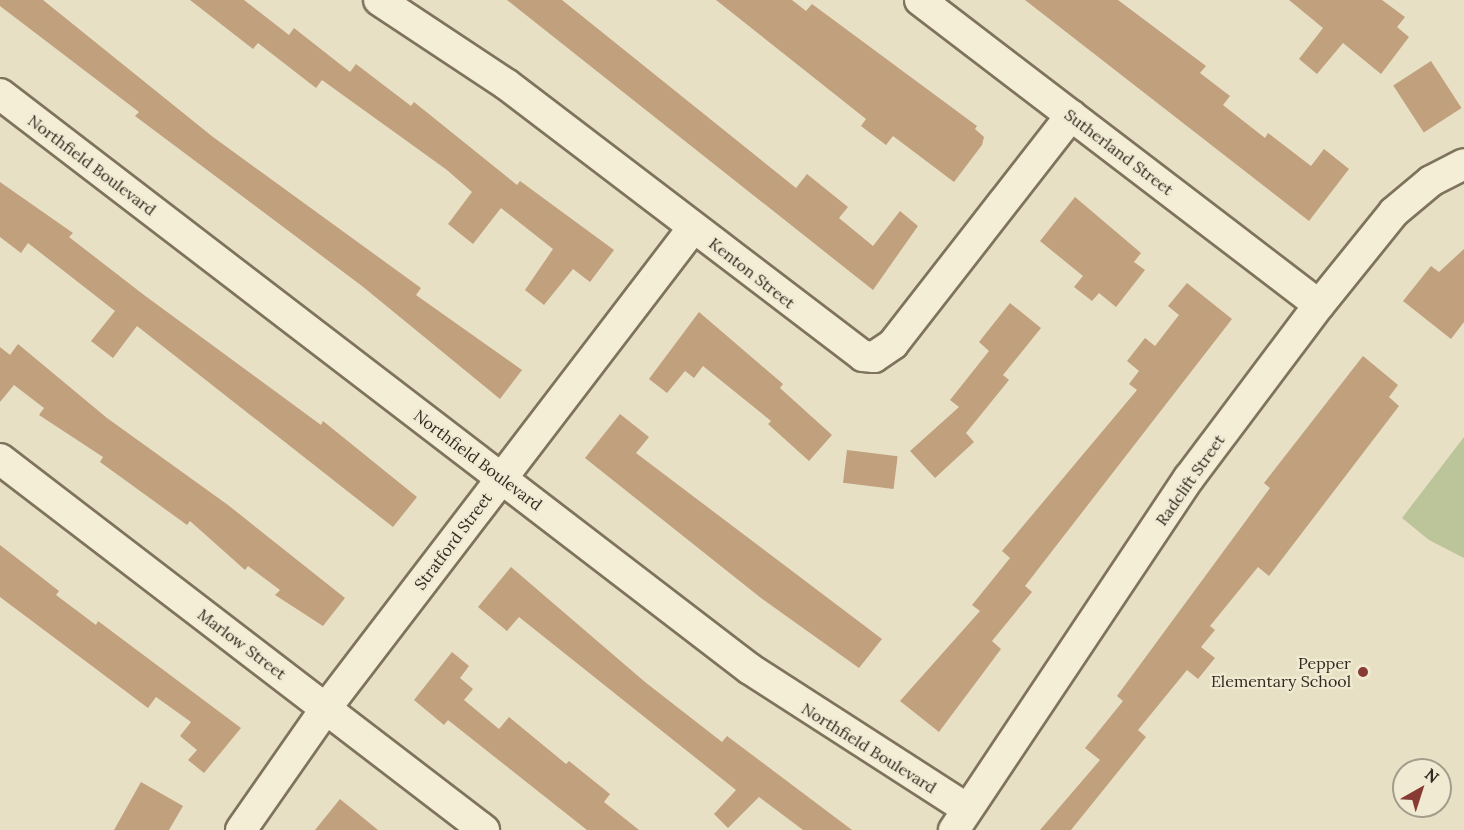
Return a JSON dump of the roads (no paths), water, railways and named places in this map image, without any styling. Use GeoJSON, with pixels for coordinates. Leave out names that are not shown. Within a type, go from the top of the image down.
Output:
{"type":"FeatureCollection","features":[{"type":"Feature","properties":{"kind":"street","name":"Kenton Street"},"geometry":{"type":"LineString","coordinates":[[379,0],[477,63],[852,350],[874,357],[893,344],[1071,115]]}},
{"type":"Feature","properties":{"kind":"street","name":"Sutherland Street"},"geometry":{"type":"LineString","coordinates":[[920,0],[1318,305]]}},
{"type":"Feature","properties":{"kind":"street","name":"Northfield Boulevard"},"geometry":{"type":"LineString","coordinates":[[0,94],[781,692],[961,819]]}},
{"type":"Feature","properties":{"kind":"street","name":"Radclift Street"},"geometry":{"type":"LineString","coordinates":[[961,819],[1189,478],[1318,305],[1394,212],[1431,181],[1464,164]]}},
{"type":"Feature","properties":{"kind":"street","name":"Stratford Street"},"geometry":{"type":"LineString","coordinates":[[241,830],[326,708],[693,228]]}},
{"type":"Feature","properties":{"kind":"street","name":"Marlow Street"},"geometry":{"type":"LineString","coordinates":[[0,459],[484,830]]}},
{"type":"Feature","properties":{"kind":"place","name":"Pepper Elementary School"},"geometry":{"type":"Point","coordinates":[1363,672]}}]}
